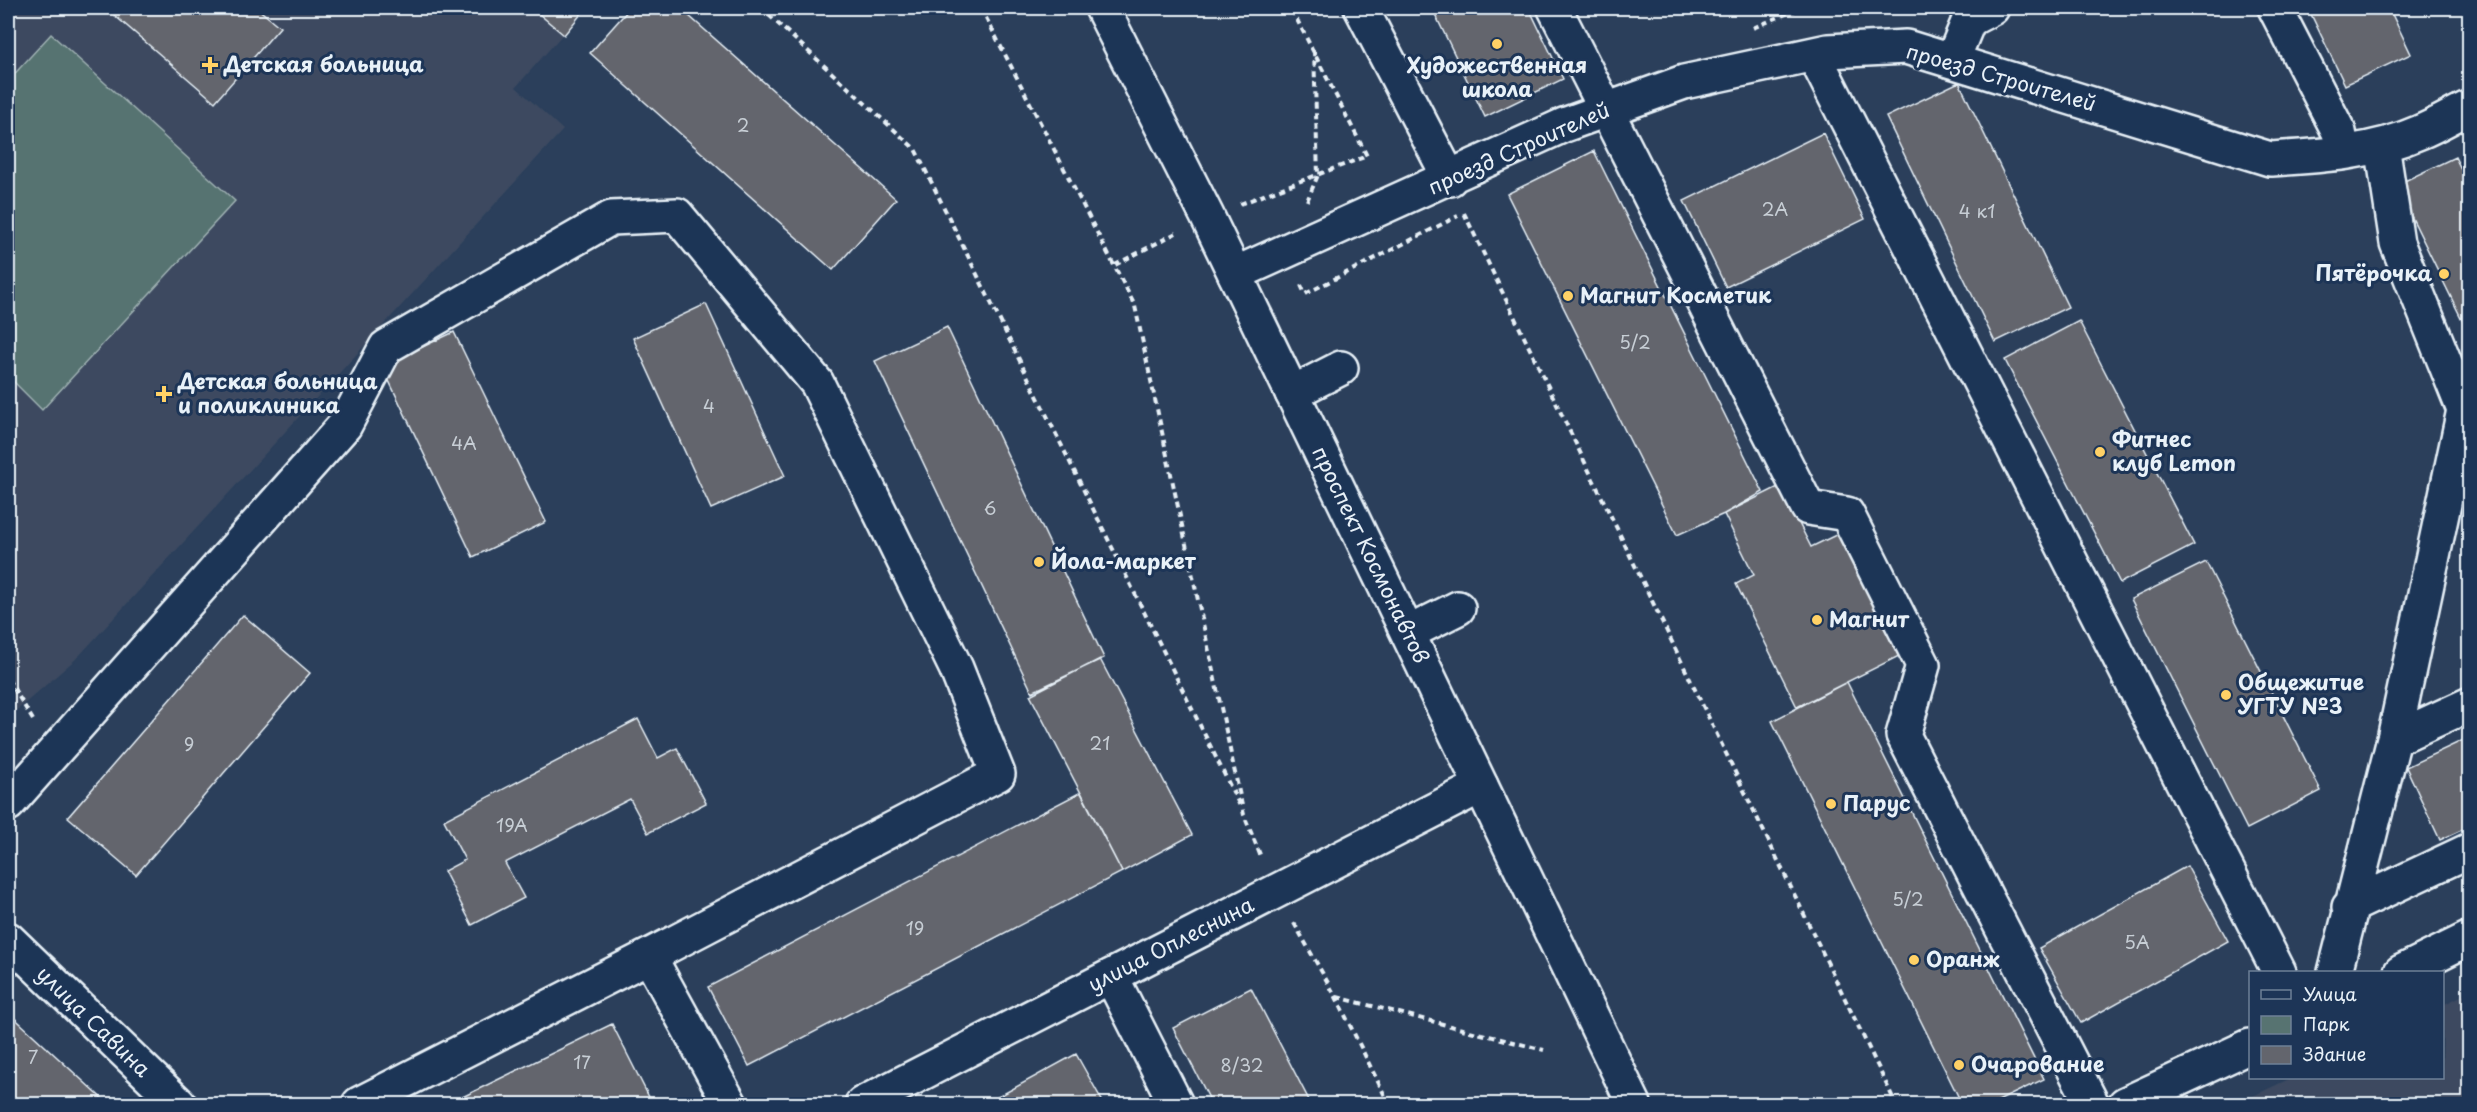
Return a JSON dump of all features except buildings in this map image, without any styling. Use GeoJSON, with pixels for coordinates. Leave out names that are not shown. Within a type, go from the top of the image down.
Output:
{"type":"FeatureCollection","features":[{"type":"Feature","properties":{"kind":"street","name":"проспект Космонавтов"},"geometry":{"type":"LineString","coordinates":[[1102,8],[1235,274],[1634,1104]]}},
{"type":"Feature","properties":{"kind":"street"},"geometry":{"type":"LineString","coordinates":[[1361,8],[1450,179]]}},
{"type":"Feature","properties":{"kind":"street"},"geometry":{"type":"LineString","coordinates":[[1558,8],[1555,9],[1808,508],[1847,514],[1923,665],[1903,735],[2092,1104]]}},
{"type":"Feature","properties":{"kind":"street"},"geometry":{"type":"LineString","coordinates":[[1952,61],[1969,20],[1992,8]]}},
{"type":"Feature","properties":{"kind":"street"},"geometry":{"type":"LineString","coordinates":[[2275,8],[2339,132],[2343,152]]}},
{"type":"Feature","properties":{"kind":"street","name":"проезд Строителей"},"geometry":{"type":"LineString","coordinates":[[1235,274],[1450,179],[1564,125],[1684,82],[1828,51],[1906,47],[2270,159],[2343,152],[2382,145],[2419,132],[2469,107]]}},
{"type":"Feature","properties":{"kind":"street"},"geometry":{"type":"LineString","coordinates":[[1814,55],[2278,971]]}},
{"type":"Feature","properties":{"kind":"street"},"geometry":{"type":"LineString","coordinates":[[2335,971],[2349,908],[2394,739],[2464,410],[2461,379],[2397,243],[2382,145]]}},
{"type":"Feature","properties":{"kind":"street"},"geometry":{"type":"LineString","coordinates":[[8,804],[345,425],[386,347],[610,218],[677,215],[817,383],[956,668],[998,774],[359,1104]]}},
{"type":"Feature","properties":{"kind":"street"},"geometry":{"type":"LineString","coordinates":[[1292,393],[1341,368]]}},
{"type":"Feature","properties":{"kind":"street"},"geometry":{"type":"LineString","coordinates":[[1408,633],[1458,608]]}},
{"type":"Feature","properties":{"kind":"street"},"geometry":{"type":"LineString","coordinates":[[2394,739],[2469,704]]}},
{"type":"Feature","properties":{"kind":"street","name":"улица Оплеснина"},"geometry":{"type":"LineString","coordinates":[[862,1104],[1481,786]]}},
{"type":"Feature","properties":{"kind":"street"},"geometry":{"type":"LineString","coordinates":[[2349,908],[2469,850]]}},
{"type":"Feature","properties":{"kind":"street"},"geometry":{"type":"LineString","coordinates":[[2403,971],[2469,938]]}},
{"type":"Feature","properties":{"kind":"street","name":"улица Савина"},"geometry":{"type":"LineString","coordinates":[[8,939],[178,1104]]}},
{"type":"Feature","properties":{"kind":"street"},"geometry":{"type":"LineString","coordinates":[[649,956],[730,1104]]}},
{"type":"Feature","properties":{"kind":"street"},"geometry":{"type":"LineString","coordinates":[[1111,976],[1176,1104]]}},
{"type":"Feature","properties":{"kind":"street"},"geometry":{"type":"LineString","coordinates":[[2125,1104],[2249,1046]]}},
{"type":"Feature","properties":{"kind":"path"},"geometry":{"type":"LineString","coordinates":[[761,8],[915,149],[1244,815],[1277,891],[1336,996],[1389,1104]]}},
{"type":"Feature","properties":{"kind":"path"},"geometry":{"type":"LineString","coordinates":[[981,8],[1135,306],[1244,815]]}},
{"type":"Feature","properties":{"kind":"path"},"geometry":{"type":"LineString","coordinates":[[1291,8],[1367,156]]}},
{"type":"Feature","properties":{"kind":"path"},"geometry":{"type":"LineString","coordinates":[[1314,52],[1318,175],[1285,252],[1305,294],[1466,212],[1896,1104]]}},
{"type":"Feature","properties":{"kind":"path"},"geometry":{"type":"LineString","coordinates":[[8,679],[54,754]]}},
{"type":"Feature","properties":{"kind":"path"},"geometry":{"type":"LineString","coordinates":[[1336,996],[1544,1050]]}},
{"type":"Feature","properties":{"kind":"shaded area","name":"Детская больница и поликлиника"},"geometry":{"type":"Polygon","coordinates":[[[8,8],[586,8],[516,87],[563,130],[78,657],[8,718],[8,8]]]}},
{"type":"Feature","properties":{"kind":"shaded area"},"geometry":{"type":"Polygon","coordinates":[[[2469,992],[2469,1104],[2250,1104],[2253,1096],[2289,1079],[2444,1079],[2444,1004],[2469,992]]]}},
{"type":"Feature","properties":{"kind":"green space"},"geometry":{"type":"Polygon","coordinates":[[[51,34],[235,201],[42,410],[8,376],[8,81],[51,34]]]}},
{"type":"Feature","properties":{"kind":"place","name":"Художественная школа"},"geometry":{"type":"Point","coordinates":[1497,44]}},
{"type":"Feature","properties":{"kind":"place","name":"Детская больница"},"geometry":{"type":"Point","coordinates":[210,65]}},
{"type":"Feature","properties":{"kind":"place","name":"Пятёрочка"},"geometry":{"type":"Point","coordinates":[2444,274]}},
{"type":"Feature","properties":{"kind":"place","name":"Магнит Косметик"},"geometry":{"type":"Point","coordinates":[1568,296]}},
{"type":"Feature","properties":{"kind":"place","name":"Детская больница и поликлиника"},"geometry":{"type":"Point","coordinates":[164,394]}},
{"type":"Feature","properties":{"kind":"place","name":"Фитнес клуб Lemon"},"geometry":{"type":"Point","coordinates":[2100,452]}},
{"type":"Feature","properties":{"kind":"place","name":"Йола-маркет"},"geometry":{"type":"Point","coordinates":[1039,562]}},
{"type":"Feature","properties":{"kind":"place","name":"Магнит"},"geometry":{"type":"Point","coordinates":[1817,620]}},
{"type":"Feature","properties":{"kind":"place","name":"Общежитие УГТУ №3"},"geometry":{"type":"Point","coordinates":[2226,695]}},
{"type":"Feature","properties":{"kind":"place","name":"Парус"},"geometry":{"type":"Point","coordinates":[1831,804]}},
{"type":"Feature","properties":{"kind":"place","name":"Оранж"},"geometry":{"type":"Point","coordinates":[1914,960]}},
{"type":"Feature","properties":{"kind":"place","name":"Очарование"},"geometry":{"type":"Point","coordinates":[1959,1065]}}]}
